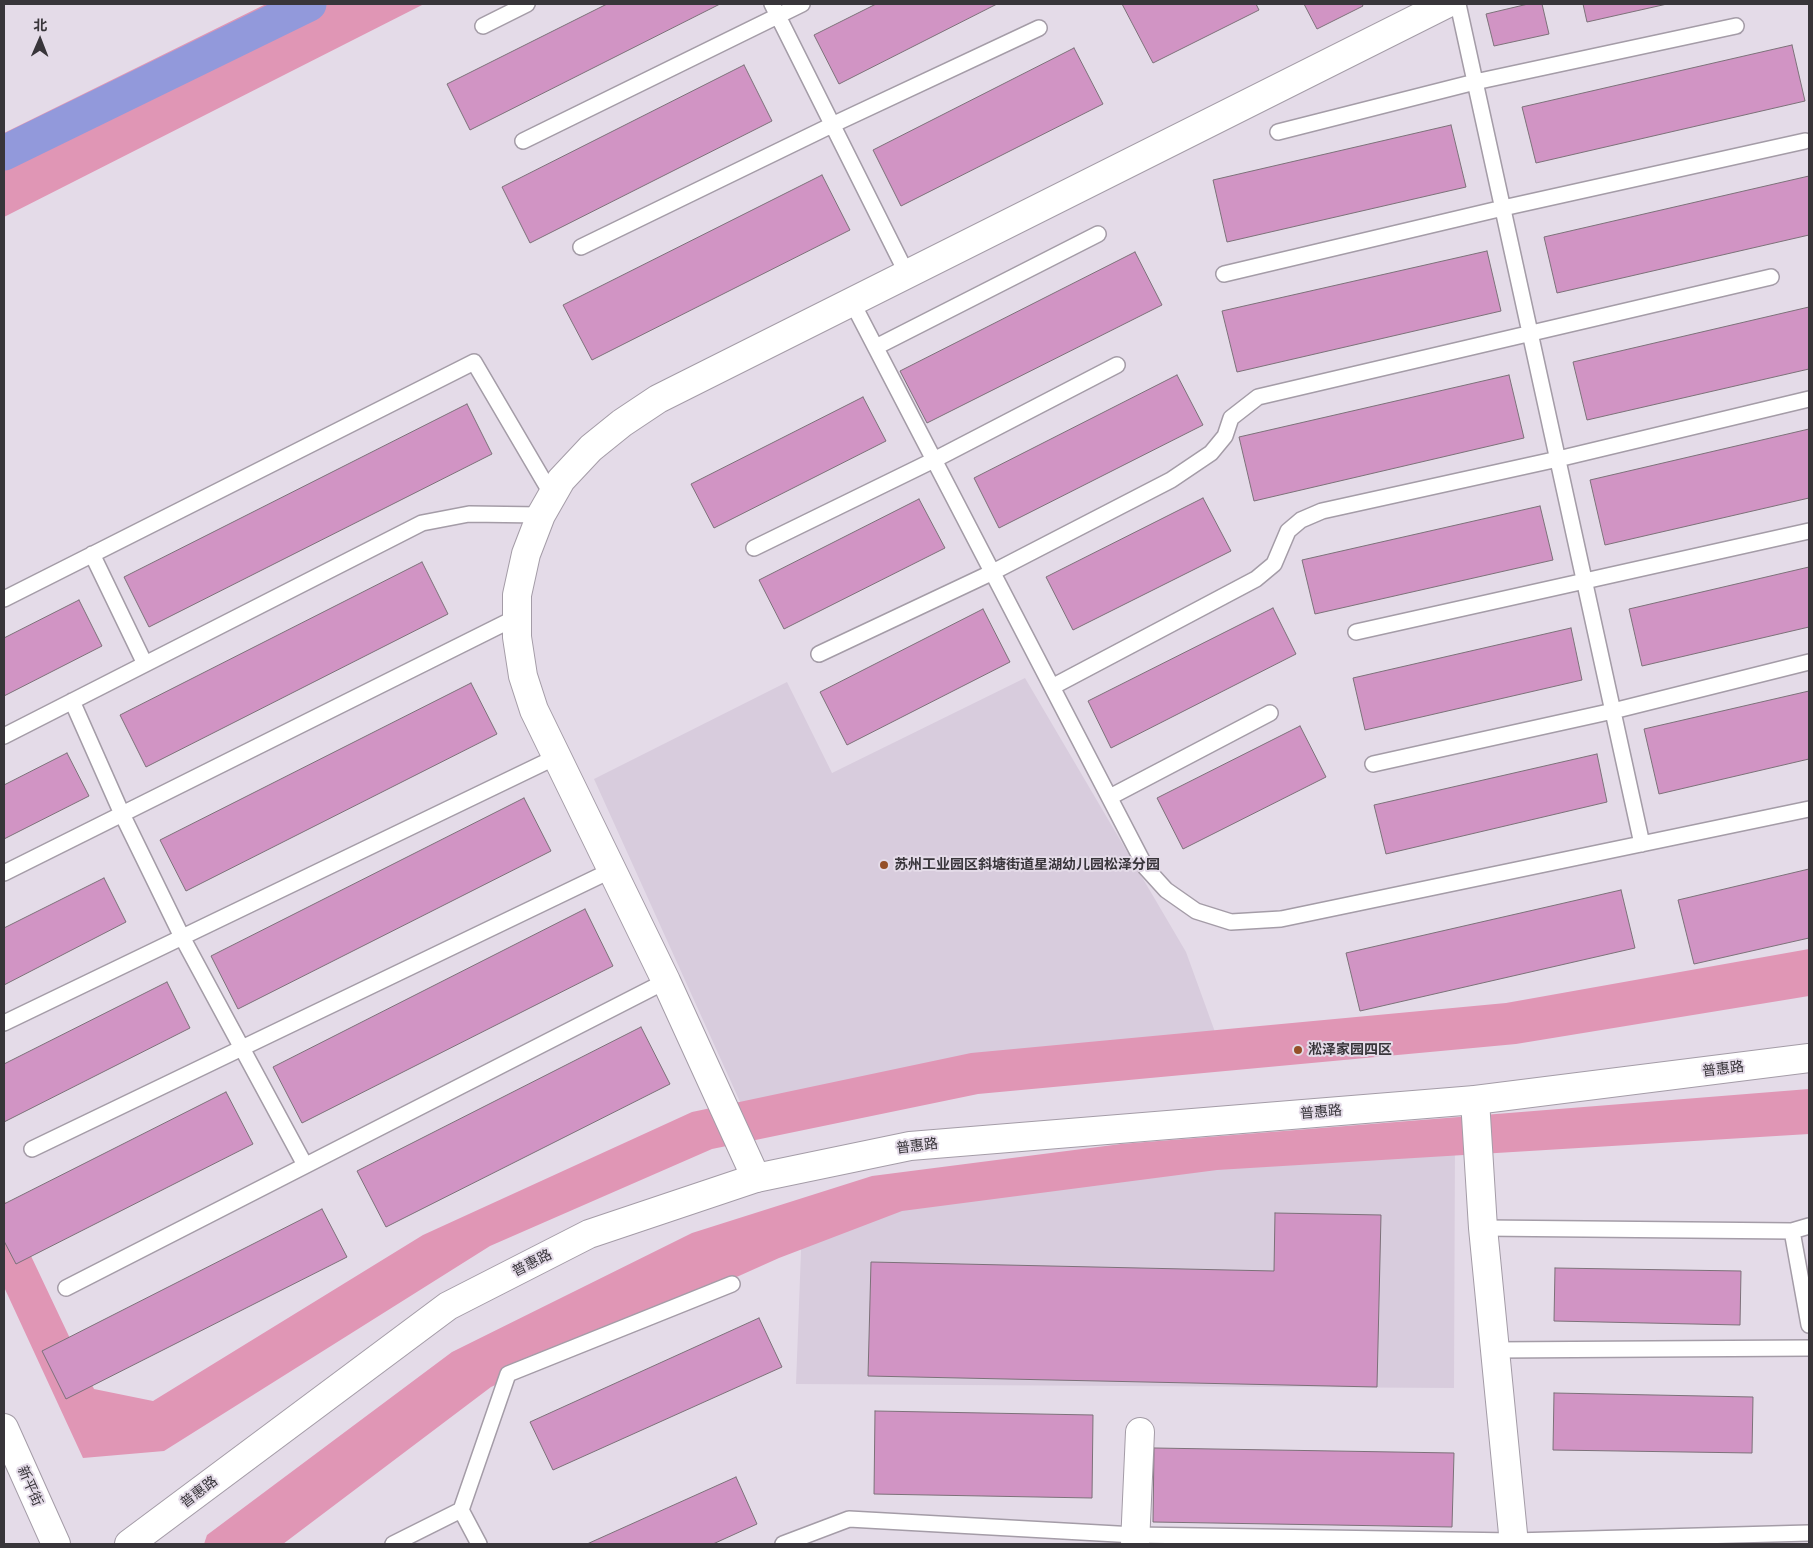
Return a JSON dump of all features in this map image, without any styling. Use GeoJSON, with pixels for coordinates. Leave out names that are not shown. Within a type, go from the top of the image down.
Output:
{"type":"FeatureCollection","features":[{"type":"Feature","properties":{"kind":"street"},"geometry":{"type":"LineString","coordinates":[[756,1178],[666,981],[534,710],[523,676],[517,637],[517,596],[526,554],[546,505],[561,480],[591,448],[622,423],[658,399],[1446,4]]}},
{"type":"Feature","properties":{"kind":"street","name":"普惠路"},"geometry":{"type":"LineString","coordinates":[[130,1544],[448,1306],[590,1234],[756,1178],[910,1146],[1475,1100],[1809,1058]]}},
{"type":"Feature","properties":{"kind":"street"},"geometry":{"type":"LineString","coordinates":[[1475,1100],[1483,1228],[1514,1543]]}},
{"type":"Feature","properties":{"kind":"street","name":"新平街"},"geometry":{"type":"LineString","coordinates":[[4,1428],[56,1544]]}},
{"type":"Feature","properties":{"kind":"street"},"geometry":{"type":"LineString","coordinates":[[1135,1540],[1140,1432]]}},
{"type":"Feature","properties":{"kind":"lane"},"geometry":{"type":"LineString","coordinates":[[483,26],[527,4]]}},
{"type":"Feature","properties":{"kind":"lane"},"geometry":{"type":"LineString","coordinates":[[523,141],[775,10],[802,4]]}},
{"type":"Feature","properties":{"kind":"lane"},"geometry":{"type":"LineString","coordinates":[[1458,4],[1642,844]]}},
{"type":"Feature","properties":{"kind":"lane"},"geometry":{"type":"LineString","coordinates":[[775,10],[907,274]]}},
{"type":"Feature","properties":{"kind":"lane"},"geometry":{"type":"LineString","coordinates":[[1278,132],[1475,82],[1736,26]]}},
{"type":"Feature","properties":{"kind":"lane"},"geometry":{"type":"LineString","coordinates":[[581,247],[832,125],[1039,28]]}},
{"type":"Feature","properties":{"kind":"lane"},"geometry":{"type":"LineString","coordinates":[[1224,274],[1503,208],[1805,141]]}},
{"type":"Feature","properties":{"kind":"lane"},"geometry":{"type":"LineString","coordinates":[[876,348],[1098,234]]}},
{"type":"Feature","properties":{"kind":"lane"},"geometry":{"type":"LineString","coordinates":[[819,654],[993,572],[1171,480],[1211,453],[1225,436],[1231,418],[1258,397],[1771,277]]}},
{"type":"Feature","properties":{"kind":"lane"},"geometry":{"type":"LineString","coordinates":[[852,302],[1146,868],[1166,890],[1196,911],[1230,922],[1281,919],[1809,809]]}},
{"type":"Feature","properties":{"kind":"lane"},"geometry":{"type":"LineString","coordinates":[[4,599],[474,362],[546,505],[469,514],[422,523],[4,736]]}},
{"type":"Feature","properties":{"kind":"lane"},"geometry":{"type":"LineString","coordinates":[[754,548],[934,460],[1117,364]]}},
{"type":"Feature","properties":{"kind":"lane"},"geometry":{"type":"LineString","coordinates":[[1052,687],[1256,579],[1274,564],[1288,531],[1301,520],[1322,511],[1558,459],[1809,399]]}},
{"type":"Feature","properties":{"kind":"lane"},"geometry":{"type":"LineString","coordinates":[[1356,632],[1809,531]]}},
{"type":"Feature","properties":{"kind":"lane"},"geometry":{"type":"LineString","coordinates":[[92,554],[145,664]]}},
{"type":"Feature","properties":{"kind":"lane"},"geometry":{"type":"LineString","coordinates":[[4,873],[517,617]]}},
{"type":"Feature","properties":{"kind":"lane"},"geometry":{"type":"LineString","coordinates":[[1373,764],[1613,711],[1809,662]]}},
{"type":"Feature","properties":{"kind":"lane"},"geometry":{"type":"LineString","coordinates":[[72,701],[122,814],[182,937],[305,1165]]}},
{"type":"Feature","properties":{"kind":"lane"},"geometry":{"type":"LineString","coordinates":[[1110,797],[1270,713]]}},
{"type":"Feature","properties":{"kind":"lane"},"geometry":{"type":"LineString","coordinates":[[4,1023],[556,757]]}},
{"type":"Feature","properties":{"kind":"lane"},"geometry":{"type":"LineString","coordinates":[[32,1149],[612,870]]}},
{"type":"Feature","properties":{"kind":"lane"},"geometry":{"type":"LineString","coordinates":[[66,1288],[666,981]]}},
{"type":"Feature","properties":{"kind":"lane"},"geometry":{"type":"LineString","coordinates":[[1483,1228],[1792,1231],[1809,1226]]}},
{"type":"Feature","properties":{"kind":"lane"},"geometry":{"type":"LineString","coordinates":[[1792,1231],[1809,1326]]}},
{"type":"Feature","properties":{"kind":"lane"},"geometry":{"type":"LineString","coordinates":[[393,1544],[462,1510],[508,1374],[732,1284]]}},
{"type":"Feature","properties":{"kind":"lane"},"geometry":{"type":"LineString","coordinates":[[1495,1350],[1809,1348]]}},
{"type":"Feature","properties":{"kind":"lane"},"geometry":{"type":"LineString","coordinates":[[462,1510],[479,1544]]}},
{"type":"Feature","properties":{"kind":"lane"},"geometry":{"type":"LineString","coordinates":[[783,1544],[849,1519],[1135,1540],[1514,1543],[1809,1533]]}},
{"type":"Feature","properties":{"kind":"shaded area"},"geometry":{"type":"Polygon","coordinates":[[[266,4],[424,4],[4,217],[4,133],[266,4]]]}},
{"type":"Feature","properties":{"kind":"shaded area","name":"苏州工业园区斜塘街道星湖幼儿园松泽分园"},"geometry":{"type":"Polygon","coordinates":[[[1025,678],[1186,952],[1223,1054],[746,1115],[594,779],[787,682],[832,773],[1025,678]]]}},
{"type":"Feature","properties":{"kind":"shaded area"},"geometry":{"type":"Polygon","coordinates":[[[1809,949],[1809,996],[1516,1044],[978,1094],[712,1149],[490,1246],[164,1451],[83,1458],[4,1287],[4,1199],[94,1389],[153,1401],[423,1235],[692,1112],[971,1053],[1506,1003],[1809,949]]]}},
{"type":"Feature","properties":{"kind":"shaded area"},"geometry":{"type":"Polygon","coordinates":[[[1809,1089],[1809,1134],[1217,1170],[902,1211],[779,1258],[491,1387],[283,1544],[204,1544],[207,1535],[452,1352],[692,1233],[872,1176],[1121,1144],[1809,1089]]]}},
{"type":"Feature","properties":{"kind":"shaded area"},"geometry":{"type":"Polygon","coordinates":[[[1455,1140],[1454,1388],[796,1384],[802,1225],[964,1187],[1455,1140]]]}},
{"type":"Feature","properties":{"kind":"building"},"geometry":{"type":"Polygon","coordinates":[[[607,4],[720,4],[470,130],[447,84],[607,4]]]}},
{"type":"Feature","properties":{"kind":"building"},"geometry":{"type":"Polygon","coordinates":[[[876,4],[997,4],[839,84],[814,35],[876,4]]]}},
{"type":"Feature","properties":{"kind":"building"},"geometry":{"type":"Polygon","coordinates":[[[1122,4],[1256,4],[1259,10],[1153,63],[1122,4]]]}},
{"type":"Feature","properties":{"kind":"building"},"geometry":{"type":"Polygon","coordinates":[[[1304,4],[1362,4],[1363,6],[1317,29],[1304,4]]]}},
{"type":"Feature","properties":{"kind":"building"},"geometry":{"type":"Polygon","coordinates":[[[1528,4],[1542,4],[1549,34],[1494,46],[1486,14],[1528,4]]]}},
{"type":"Feature","properties":{"kind":"building"},"geometry":{"type":"Polygon","coordinates":[[[1583,4],[1667,4],[1587,22],[1583,4]]]}},
{"type":"Feature","properties":{"kind":"building"},"geometry":{"type":"Polygon","coordinates":[[[1792,45],[1805,101],[1536,163],[1522,107],[1792,45]]]}},
{"type":"Feature","properties":{"kind":"building"},"geometry":{"type":"Polygon","coordinates":[[[1074,48],[1103,104],[901,206],[873,150],[1074,48]]]}},
{"type":"Feature","properties":{"kind":"building"},"geometry":{"type":"Polygon","coordinates":[[[744,65],[772,121],[530,243],[502,187],[744,65]]]}},
{"type":"Feature","properties":{"kind":"building"},"geometry":{"type":"Polygon","coordinates":[[[1451,125],[1466,187],[1227,242],[1213,180],[1451,125]]]}},
{"type":"Feature","properties":{"kind":"building"},"geometry":{"type":"Polygon","coordinates":[[[822,175],[850,230],[592,360],[563,305],[822,175]]]}},
{"type":"Feature","properties":{"kind":"building"},"geometry":{"type":"Polygon","coordinates":[[[1809,176],[1809,235],[1557,293],[1544,237],[1809,176]]]}},
{"type":"Feature","properties":{"kind":"building"},"geometry":{"type":"Polygon","coordinates":[[[1487,251],[1501,311],[1237,372],[1222,311],[1487,251]]]}},
{"type":"Feature","properties":{"kind":"building"},"geometry":{"type":"Polygon","coordinates":[[[1135,252],[1162,305],[927,423],[900,371],[1135,252]]]}},
{"type":"Feature","properties":{"kind":"building"},"geometry":{"type":"Polygon","coordinates":[[[1809,307],[1809,369],[1587,420],[1573,362],[1809,307]]]}},
{"type":"Feature","properties":{"kind":"building"},"geometry":{"type":"Polygon","coordinates":[[[1177,375],[1203,425],[999,528],[974,478],[1177,375]]]}},
{"type":"Feature","properties":{"kind":"building"},"geometry":{"type":"Polygon","coordinates":[[[1509,375],[1524,438],[1254,501],[1239,437],[1509,375]]]}},
{"type":"Feature","properties":{"kind":"building"},"geometry":{"type":"Polygon","coordinates":[[[863,397],[886,441],[714,528],[691,484],[863,397]]]}},
{"type":"Feature","properties":{"kind":"building"},"geometry":{"type":"Polygon","coordinates":[[[467,404],[492,454],[149,627],[124,577],[467,404]]]}},
{"type":"Feature","properties":{"kind":"building"},"geometry":{"type":"Polygon","coordinates":[[[1809,429],[1809,498],[1605,545],[1590,480],[1809,429]]]}},
{"type":"Feature","properties":{"kind":"building"},"geometry":{"type":"Polygon","coordinates":[[[1203,498],[1231,551],[1073,630],[1046,577],[1203,498]]]}},
{"type":"Feature","properties":{"kind":"building"},"geometry":{"type":"Polygon","coordinates":[[[919,499],[945,548],[784,629],[759,580],[919,499]]]}},
{"type":"Feature","properties":{"kind":"building"},"geometry":{"type":"Polygon","coordinates":[[[1540,506],[1553,560],[1315,614],[1302,560],[1540,506]]]}},
{"type":"Feature","properties":{"kind":"building"},"geometry":{"type":"Polygon","coordinates":[[[422,562],[448,614],[146,767],[120,715],[422,562]]]}},
{"type":"Feature","properties":{"kind":"building"},"geometry":{"type":"Polygon","coordinates":[[[1809,567],[1809,627],[1642,666],[1629,609],[1809,567]]]}},
{"type":"Feature","properties":{"kind":"building"},"geometry":{"type":"Polygon","coordinates":[[[79,600],[102,646],[4,696],[4,638],[79,600]]]}},
{"type":"Feature","properties":{"kind":"building"},"geometry":{"type":"Polygon","coordinates":[[[1273,608],[1296,654],[1111,748],[1088,701],[1273,608]]]}},
{"type":"Feature","properties":{"kind":"building"},"geometry":{"type":"Polygon","coordinates":[[[983,609],[1010,662],[847,745],[820,692],[983,609]]]}},
{"type":"Feature","properties":{"kind":"building"},"geometry":{"type":"Polygon","coordinates":[[[1571,628],[1582,680],[1365,730],[1353,678],[1571,628]]]}},
{"type":"Feature","properties":{"kind":"building"},"geometry":{"type":"Polygon","coordinates":[[[471,683],[497,734],[186,891],[160,840],[471,683]]]}},
{"type":"Feature","properties":{"kind":"building"},"geometry":{"type":"Polygon","coordinates":[[[1809,691],[1809,759],[1659,794],[1644,729],[1809,691]]]}},
{"type":"Feature","properties":{"kind":"building"},"geometry":{"type":"Polygon","coordinates":[[[1300,726],[1326,777],[1183,849],[1157,798],[1300,726]]]}},
{"type":"Feature","properties":{"kind":"building"},"geometry":{"type":"Polygon","coordinates":[[[67,753],[89,796],[4,839],[4,785],[67,753]]]}},
{"type":"Feature","properties":{"kind":"building"},"geometry":{"type":"Polygon","coordinates":[[[1597,754],[1607,802],[1386,854],[1374,805],[1597,754]]]}},
{"type":"Feature","properties":{"kind":"building"},"geometry":{"type":"Polygon","coordinates":[[[524,798],[551,851],[238,1009],[211,956],[524,798]]]}},
{"type":"Feature","properties":{"kind":"building"},"geometry":{"type":"Polygon","coordinates":[[[1809,869],[1809,938],[1694,964],[1678,900],[1809,869]]]}},
{"type":"Feature","properties":{"kind":"building"},"geometry":{"type":"Polygon","coordinates":[[[104,878],[126,922],[4,985],[4,928],[104,878]]]}},
{"type":"Feature","properties":{"kind":"building"},"geometry":{"type":"Polygon","coordinates":[[[1621,890],[1635,948],[1360,1011],[1346,953],[1621,890]]]}},
{"type":"Feature","properties":{"kind":"building"},"geometry":{"type":"Polygon","coordinates":[[[585,909],[613,966],[302,1123],[273,1067],[585,909]]]}},
{"type":"Feature","properties":{"kind":"building"},"geometry":{"type":"Polygon","coordinates":[[[167,982],[190,1028],[4,1122],[4,1064],[167,982]]]}},
{"type":"Feature","properties":{"kind":"building"},"geometry":{"type":"Polygon","coordinates":[[[641,1027],[670,1084],[386,1227],[357,1171],[641,1027]]]}},
{"type":"Feature","properties":{"kind":"building"},"geometry":{"type":"Polygon","coordinates":[[[226,1092],[253,1144],[16,1264],[4,1241],[4,1204],[226,1092]]]}},
{"type":"Feature","properties":{"kind":"building"},"geometry":{"type":"Polygon","coordinates":[[[322,1209],[347,1257],[66,1399],[42,1351],[322,1209]]]}},
{"type":"Feature","properties":{"kind":"building"},"geometry":{"type":"Polygon","coordinates":[[[1275,1213],[1381,1215],[1377,1387],[868,1376],[871,1262],[1274,1271],[1275,1213]]]}},
{"type":"Feature","properties":{"kind":"building"},"geometry":{"type":"Polygon","coordinates":[[[1555,1268],[1741,1271],[1740,1325],[1554,1321],[1555,1268]]]}},
{"type":"Feature","properties":{"kind":"building"},"geometry":{"type":"Polygon","coordinates":[[[759,1318],[782,1367],[553,1470],[530,1422],[759,1318]]]}},
{"type":"Feature","properties":{"kind":"building"},"geometry":{"type":"Polygon","coordinates":[[[1554,1393],[1753,1397],[1752,1453],[1553,1450],[1554,1393]]]}},
{"type":"Feature","properties":{"kind":"building"},"geometry":{"type":"Polygon","coordinates":[[[875,1411],[1093,1415],[1092,1498],[874,1494],[875,1411]]]}},
{"type":"Feature","properties":{"kind":"building"},"geometry":{"type":"Polygon","coordinates":[[[1154,1448],[1454,1453],[1452,1527],[1153,1522],[1154,1448]]]}},
{"type":"Feature","properties":{"kind":"building"},"geometry":{"type":"Polygon","coordinates":[[[736,1477],[757,1524],[713,1544],[587,1544],[736,1477]]]}},
{"type":"Feature","properties":{"kind":"waterway"},"geometry":{"type":"LineString","coordinates":[[4,153],[309,4]]}},
{"type":"Feature","properties":{"kind":"place","name":"苏州工业园区斜塘街道星湖幼儿园松泽分园"},"geometry":{"type":"Point","coordinates":[884,865]}},
{"type":"Feature","properties":{"kind":"place","name":"淞泽家园四区"},"geometry":{"type":"Point","coordinates":[1298,1050]}}]}
